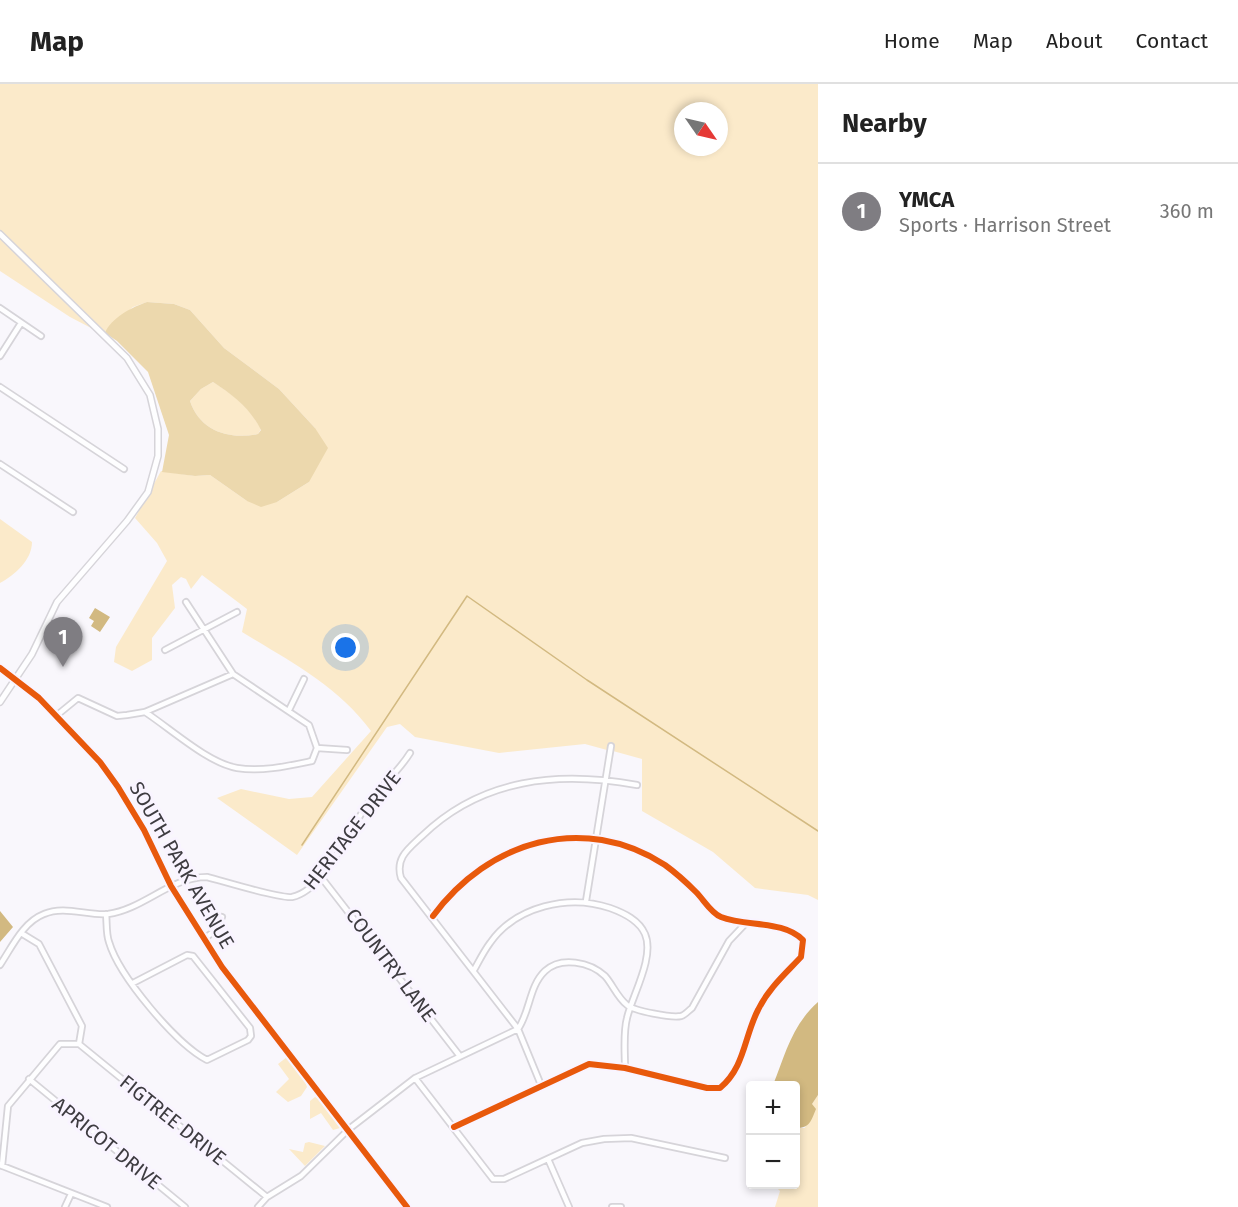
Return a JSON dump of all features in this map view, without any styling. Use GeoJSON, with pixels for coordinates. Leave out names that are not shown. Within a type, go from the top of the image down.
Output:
{"type":"FeatureCollection","features":[{"type":"Feature","properties":{"kind":"street"},"geometry":{"type":"LineString","coordinates":[[0,234],[127,358],[150,395],[158,429],[158,456],[148,492],[127,522],[57,602],[16,679],[0,702]]}},
{"type":"Feature","properties":{"kind":"street"},"geometry":{"type":"LineString","coordinates":[[0,308],[41,336]]}},
{"type":"Feature","properties":{"kind":"street"},"geometry":{"type":"LineString","coordinates":[[0,356],[21,323]]}},
{"type":"Feature","properties":{"kind":"street"},"geometry":{"type":"LineString","coordinates":[[0,387],[124,469]]}},
{"type":"Feature","properties":{"kind":"street"},"geometry":{"type":"LineString","coordinates":[[0,464],[73,512]]}},
{"type":"Feature","properties":{"kind":"street"},"geometry":{"type":"LineString","coordinates":[[145,712],[209,757],[236,768],[271,769],[312,761],[317,748],[309,725],[233,674],[186,602]]}},
{"type":"Feature","properties":{"kind":"street"},"geometry":{"type":"LineString","coordinates":[[165,650],[237,612]]}},
{"type":"Feature","properties":{"kind":"street","name":"SOUTH PARK AVENUE"},"geometry":{"type":"LineString","coordinates":[[0,668],[16,679],[56,716],[100,762],[144,830],[171,886],[204,939],[407,1207]]}},
{"type":"Feature","properties":{"kind":"street"},"geometry":{"type":"LineString","coordinates":[[56,716],[78,698],[117,716],[145,712],[233,674]]}},
{"type":"Feature","properties":{"kind":"street"},"geometry":{"type":"LineString","coordinates":[[289,710],[304,679]]}},
{"type":"Feature","properties":{"kind":"street"},"geometry":{"type":"LineString","coordinates":[[585,902],[611,746]]}},
{"type":"Feature","properties":{"kind":"street"},"geometry":{"type":"LineString","coordinates":[[317,748],[347,750]]}},
{"type":"Feature","properties":{"kind":"street","name":"HERITAGE DRIVE"},"geometry":{"type":"LineString","coordinates":[[0,965],[30,922],[46,913],[106,914],[126,910],[188,879],[207,877],[289,897],[302,894],[321,877],[372,798],[402,767],[410,753]]}},
{"type":"Feature","properties":{"kind":"street"},"geometry":{"type":"LineString","coordinates":[[541,1085],[518,1029],[433,916],[401,878],[398,868],[401,858],[428,830],[460,807],[507,787],[556,778],[606,780],[637,786]]}},
{"type":"Feature","properties":{"kind":"street"},"geometry":{"type":"LineString","coordinates":[[433,916],[464,880],[515,849],[559,840],[595,840],[644,853],[676,873],[719,917],[791,931],[803,940],[804,948],[801,957],[765,996],[750,1028],[743,1055],[730,1080],[720,1088],[706,1088],[625,1068],[589,1064],[454,1127]]}},
{"type":"Feature","properties":{"kind":"street","name":"COUNTRY LANE"},"geometry":{"type":"LineString","coordinates":[[321,877],[459,1055]]}},
{"type":"Feature","properties":{"kind":"street"},"geometry":{"type":"LineString","coordinates":[[474,970],[491,942],[514,921],[535,909],[557,903],[585,902],[620,912],[637,922],[646,936],[646,952],[638,991],[627,1019],[625,1068]]}},
{"type":"Feature","properties":{"kind":"street"},"geometry":{"type":"LineString","coordinates":[[106,914],[108,942],[133,983],[165,1027],[205,1059],[215,1058],[248,1040],[251,1036],[250,1028],[193,956],[187,955],[133,983]]}},
{"type":"Feature","properties":{"kind":"street"},"geometry":{"type":"LineString","coordinates":[[204,939],[217,929],[222,917]]}},
{"type":"Feature","properties":{"kind":"street"},"geometry":{"type":"LineString","coordinates":[[258,1207],[267,1197],[301,1176],[349,1129],[415,1078],[459,1055],[518,1029],[536,986],[545,971],[559,964],[576,962],[602,974],[621,1000],[631,1008],[670,1017],[683,1016],[692,1008],[729,940],[747,922]]}},
{"type":"Feature","properties":{"kind":"street"},"geometry":{"type":"LineString","coordinates":[[21,933],[39,944],[82,1026],[79,1044],[60,1044],[8,1106],[1,1165],[107,1207]]}},
{"type":"Feature","properties":{"kind":"street","name":"FIGTREE DRIVE"},"geometry":{"type":"LineString","coordinates":[[79,1044],[267,1197]]}},
{"type":"Feature","properties":{"kind":"street"},"geometry":{"type":"LineString","coordinates":[[415,1078],[493,1179],[504,1179],[582,1143],[618,1137],[725,1158]]}},
{"type":"Feature","properties":{"kind":"street","name":"APRICOT DRIVE"},"geometry":{"type":"LineString","coordinates":[[29,1079],[185,1207]]}},
{"type":"Feature","properties":{"kind":"street"},"geometry":{"type":"LineString","coordinates":[[548,1159],[569,1207]]}},
{"type":"Feature","properties":{"kind":"street"},"geometry":{"type":"LineString","coordinates":[[65,1207],[71,1194]]}},
{"type":"Feature","properties":{"kind":"street"},"geometry":{"type":"LineString","coordinates":[[612,1207],[621,1207]]}},
{"type":"Feature","properties":{"kind":"shaded area"},"geometry":{"type":"Polygon","coordinates":[[[0,84],[818,84],[818,900],[808,895],[755,888],[713,852],[642,811],[642,759],[613,751],[614,744],[609,743],[607,750],[585,744],[499,753],[415,737],[400,724],[387,727],[297,855],[217,798],[241,789],[289,799],[312,797],[371,731],[358,715],[328,687],[242,632],[247,609],[202,575],[191,589],[186,579],[181,577],[172,585],[175,608],[152,638],[152,660],[132,671],[114,662],[116,647],[167,561],[157,543],[135,518],[161,471],[195,476],[210,475],[247,501],[277,502],[309,482],[315,428],[279,389],[224,348],[190,310],[174,304],[147,302],[133,307],[105,333],[0,230],[0,84]]]}},
{"type":"Feature","properties":{"kind":"shaded area"},"geometry":{"type":"Polygon","coordinates":[[[0,238],[93,329],[70,317],[0,271],[0,238]]]}},
{"type":"Feature","properties":{"kind":"shaded area"},"geometry":{"type":"Polygon","coordinates":[[[147,302],[174,304],[190,310],[224,348],[279,389],[315,428],[328,448],[309,482],[277,502],[261,507],[247,501],[210,475],[195,476],[162,472],[169,435],[148,372],[117,341],[105,333],[117,318],[147,302]],[[213,382],[201,389],[190,401],[201,420],[208,426],[226,434],[247,436],[258,434],[261,430],[251,415],[213,382]]]}},
{"type":"Feature","properties":{"kind":"shaded area"},"geometry":{"type":"Polygon","coordinates":[[[213,382],[246,408],[261,429],[258,434],[237,436],[226,434],[208,426],[201,420],[190,401],[201,389],[213,382]]]}},
{"type":"Feature","properties":{"kind":"shaded area"},"geometry":{"type":"Polygon","coordinates":[[[0,519],[32,542],[26,561],[0,583],[0,519]]]}},
{"type":"Feature","properties":{"kind":"shaded area"},"geometry":{"type":"Polygon","coordinates":[[[95,608],[110,617],[100,632],[91,626],[94,621],[89,618],[95,608]]]}},
{"type":"Feature","properties":{"kind":"shaded area"},"geometry":{"type":"Polygon","coordinates":[[[0,911],[13,927],[0,942],[0,911]]]}},
{"type":"Feature","properties":{"kind":"shaded area"},"geometry":{"type":"Polygon","coordinates":[[[818,1002],[818,1095],[812,1104],[816,1109],[811,1120],[800,1128],[800,1081],[775,1081],[796,1030],[818,1002]]]}},
{"type":"Feature","properties":{"kind":"shaded area"},"geometry":{"type":"Polygon","coordinates":[[[287,1057],[304,1078],[307,1087],[301,1096],[288,1102],[276,1092],[289,1079],[278,1064],[287,1057]]]}},
{"type":"Feature","properties":{"kind":"shaded area"},"geometry":{"type":"Polygon","coordinates":[[[818,1095],[818,1207],[775,1207],[780,1191],[778,1189],[800,1189],[800,1128],[805,1128],[812,1104],[818,1095]]]}},
{"type":"Feature","properties":{"kind":"shaded area"},"geometry":{"type":"Polygon","coordinates":[[[315,1097],[321,1100],[340,1128],[333,1130],[321,1113],[310,1119],[310,1101],[315,1097]]]}},
{"type":"Feature","properties":{"kind":"shaded area"},"geometry":{"type":"Polygon","coordinates":[[[305,1143],[325,1146],[305,1166],[289,1149],[303,1152],[305,1143]]]}},
{"type":"Feature","properties":{"kind":"waterway"},"geometry":{"type":"LineString","coordinates":[[302,845],[467,596],[587,680],[818,831]]}},
{"type":"Feature","properties":{"kind":"cycle path"},"geometry":{"type":"LineString","coordinates":[[0,668],[39,698],[100,762],[144,830],[171,886],[222,967],[407,1207]]}},
{"type":"Feature","properties":{"kind":"cycle path"},"geometry":{"type":"LineString","coordinates":[[433,916],[455,890],[481,869],[509,853],[539,842],[570,838],[602,840],[634,849],[665,865],[721,917],[785,929],[803,940],[801,957],[762,1002],[753,1020],[735,1071],[720,1088],[707,1088],[625,1068],[589,1064],[454,1127]]}},
{"type":"Feature","properties":{"kind":"place","name":"YMCA"},"geometry":{"type":"Point","coordinates":[63,667]}}]}
